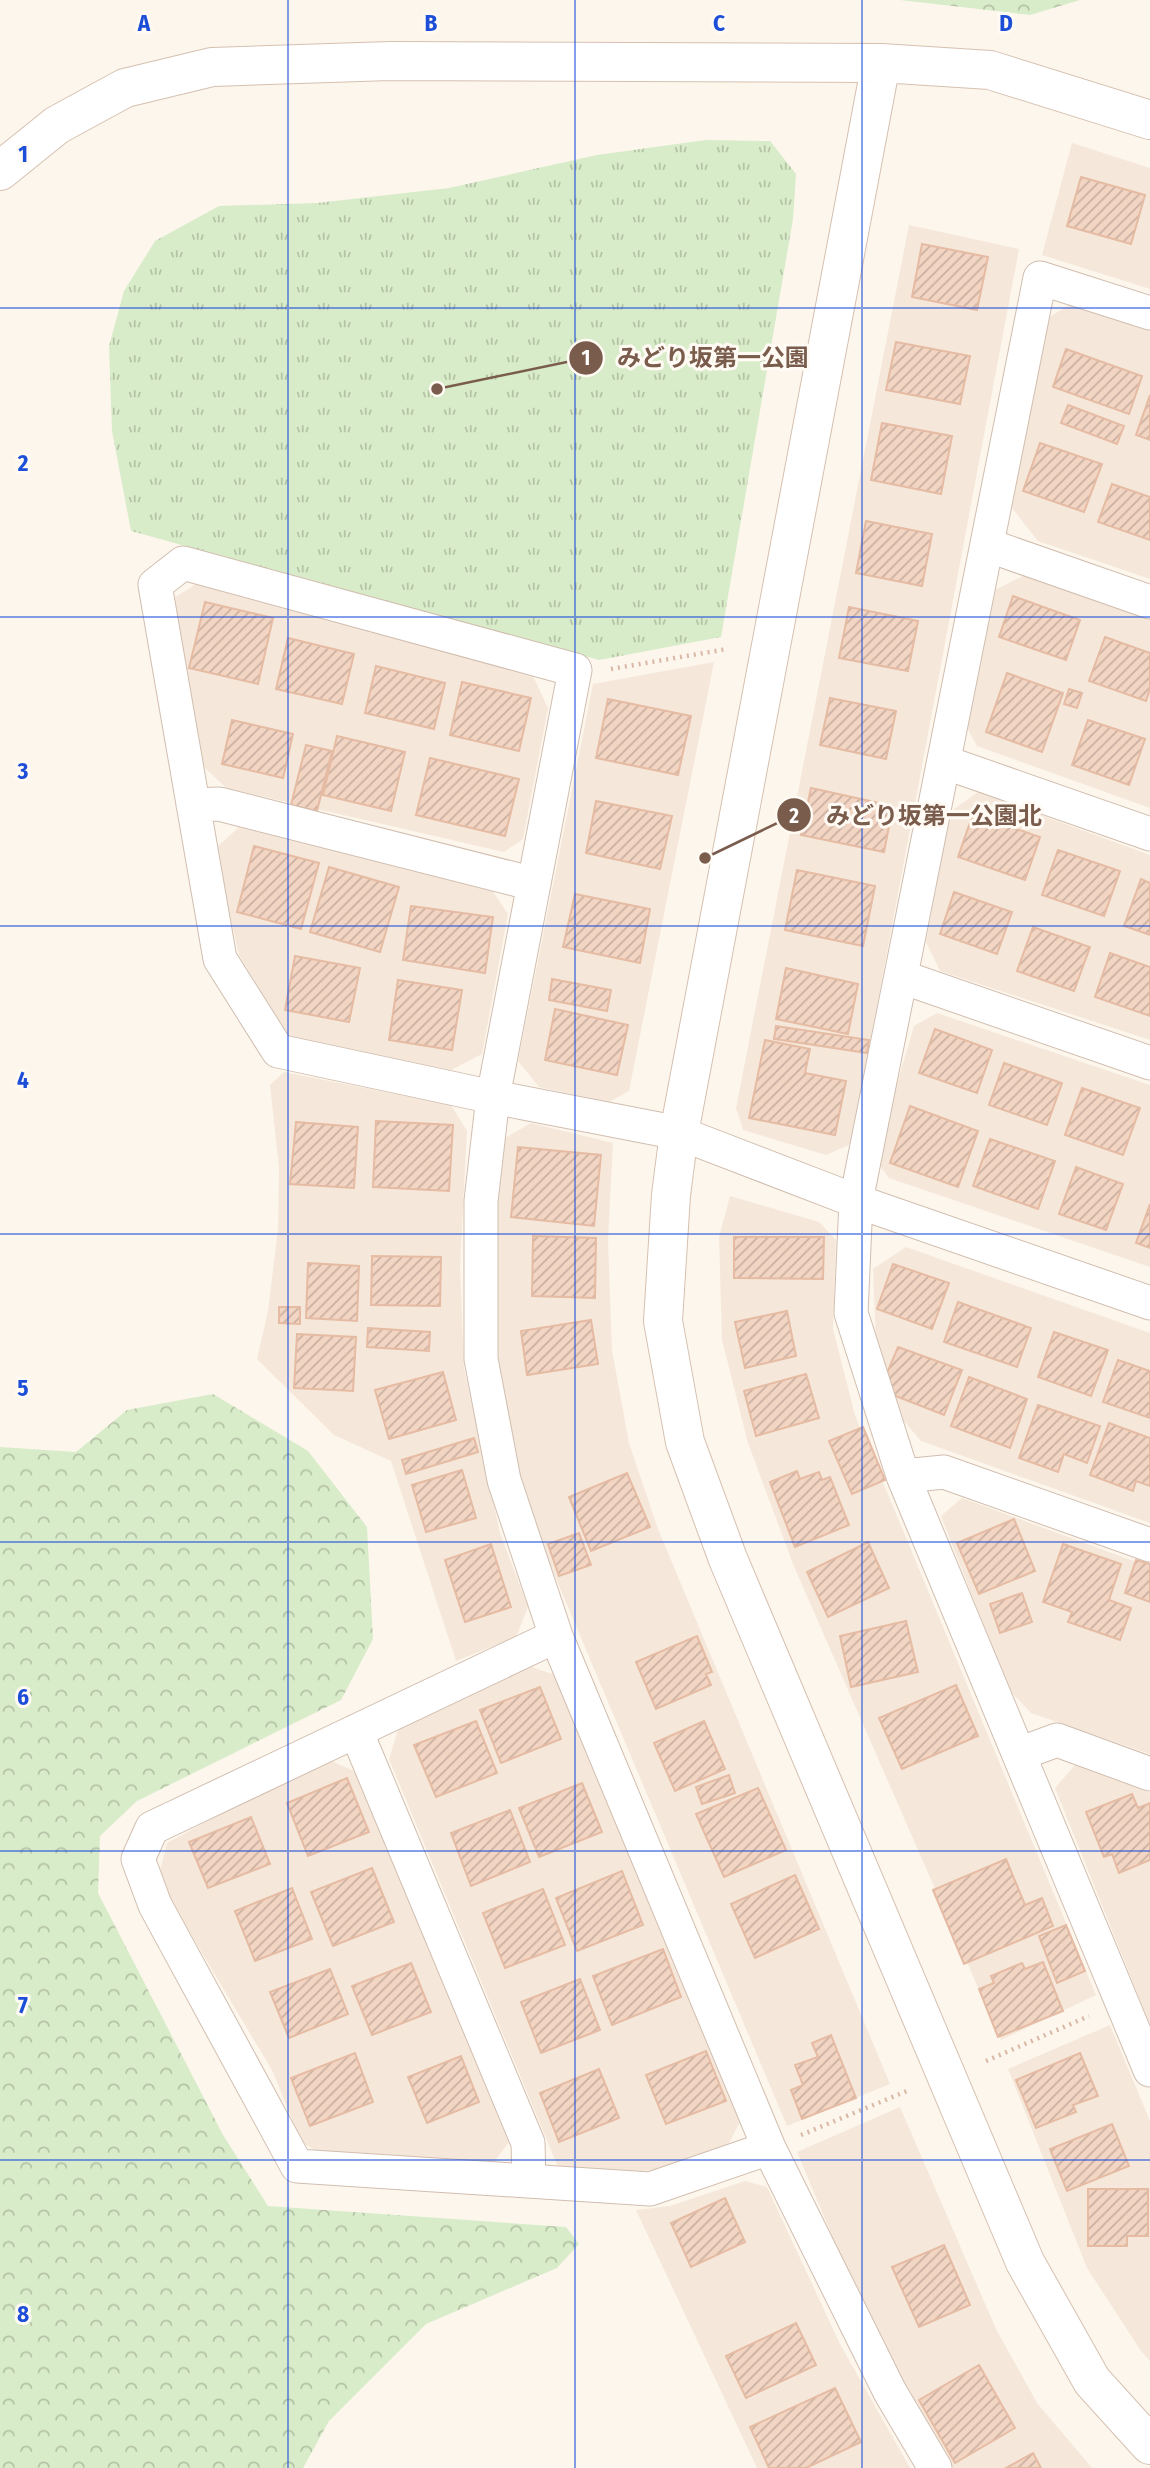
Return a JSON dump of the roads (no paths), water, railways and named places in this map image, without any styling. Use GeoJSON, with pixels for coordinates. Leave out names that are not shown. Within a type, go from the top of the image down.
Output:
{"type":"FeatureCollection","features":[{"type":"Feature","properties":{"kind":"street"},"geometry":{"type":"LineString","coordinates":[[0,171],[57,125],[125,89],[212,67],[390,61],[881,63],[990,70],[1150,120]]}},
{"type":"Feature","properties":{"kind":"street"},"geometry":{"type":"LineString","coordinates":[[881,63],[679,1133],[671,1195],[663,1321],[685,1442],[728,1559],[1025,2262],[1092,2381],[1150,2445]]}},
{"type":"Feature","properties":{"kind":"street"},"geometry":{"type":"LineString","coordinates":[[1150,313],[1040,278],[856,1201],[851,1313],[903,1476],[1150,2070]]}},
{"type":"Feature","properties":{"kind":"street"},"geometry":{"type":"LineString","coordinates":[[987,545],[1150,602]]}},
{"type":"Feature","properties":{"kind":"street"},"geometry":{"type":"LineString","coordinates":[[935,2468],[890,2392],[769,2148],[556,1636],[504,1480],[481,1359],[481,1201],[493,1097],[575,670],[183,563],[155,585],[220,960],[278,1051],[493,1097],[679,1133],[856,1201],[1150,1303]]}},
{"type":"Feature","properties":{"kind":"street"},"geometry":{"type":"LineString","coordinates":[[944,762],[1150,834]]}},
{"type":"Feature","properties":{"kind":"street"},"geometry":{"type":"LineString","coordinates":[[193,805],[219,804],[534,884]]}},
{"type":"Feature","properties":{"kind":"street"},"geometry":{"type":"LineString","coordinates":[[902,976],[1150,1063]]}},
{"type":"Feature","properties":{"kind":"street"},"geometry":{"type":"LineString","coordinates":[[903,1476],[944,1472],[1150,1545]]}},
{"type":"Feature","properties":{"kind":"street"},"geometry":{"type":"LineString","coordinates":[[556,1636],[152,1828],[138,1859],[156,1905],[297,2166],[650,2189],[769,2148]]}},
{"type":"Feature","properties":{"kind":"street"},"geometry":{"type":"LineString","coordinates":[[356,1731],[528,2143],[529,2181]]}},
{"type":"Feature","properties":{"kind":"street"},"geometry":{"type":"LineString","coordinates":[[1019,1754],[1057,1740],[1150,1774]]}},
{"type":"Feature","properties":{"kind":"place","name":"みどり坂第一公園"},"geometry":{"type":"Point","coordinates":[437,389]}},
{"type":"Feature","properties":{"kind":"place","name":"みどり坂第一公園北"},"geometry":{"type":"Point","coordinates":[705,858]}}]}
